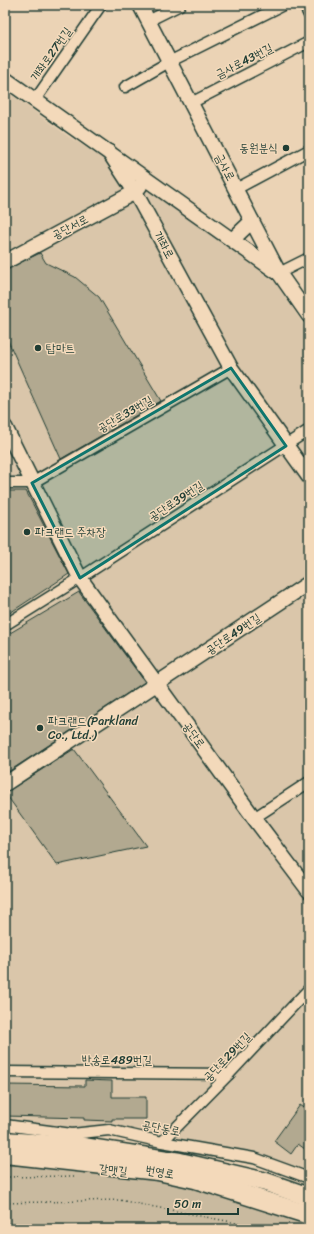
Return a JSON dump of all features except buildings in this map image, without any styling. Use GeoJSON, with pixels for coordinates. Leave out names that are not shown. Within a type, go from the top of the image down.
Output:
{"type":"FeatureCollection","features":[{"type":"Feature","properties":{"kind":"highway","name":"번영로"},"geometry":{"type":"LineString","coordinates":[[5,1141],[83,1147],[180,1162],[266,1182],[309,1197]]}},
{"type":"Feature","properties":{"kind":"highway","name":"번영로"},"geometry":{"type":"LineString","coordinates":[[5,1154],[158,1171],[195,1179],[309,1215]]}},
{"type":"Feature","properties":{"kind":"street","name":"금사로"},"geometry":{"type":"LineString","coordinates":[[140,5],[279,273],[309,316]]}},
{"type":"Feature","properties":{"kind":"street"},"geometry":{"type":"LineString","coordinates":[[148,21],[180,5]]}},
{"type":"Feature","properties":{"kind":"street"},"geometry":{"type":"LineString","coordinates":[[125,87],[169,62],[283,5]]}},
{"type":"Feature","properties":{"kind":"street"},"geometry":{"type":"LineString","coordinates":[[304,5],[309,15]]}},
{"type":"Feature","properties":{"kind":"street","name":"개좌로27번길"},"geometry":{"type":"LineString","coordinates":[[35,100],[99,6]]}},
{"type":"Feature","properties":{"kind":"street","name":"금사로43번길"},"geometry":{"type":"LineString","coordinates":[[191,103],[309,42]]}},
{"type":"Feature","properties":{"kind":"street","name":"개좌로"},"geometry":{"type":"LineString","coordinates":[[5,79],[109,152],[135,192],[231,368],[309,477]]}},
{"type":"Feature","properties":{"kind":"street"},"geometry":{"type":"LineString","coordinates":[[236,189],[309,150]]}},
{"type":"Feature","properties":{"kind":"street","name":"금사로"},"geometry":{"type":"LineString","coordinates":[[109,152],[279,273]]}},
{"type":"Feature","properties":{"kind":"street","name":"공단서로"},"geometry":{"type":"LineString","coordinates":[[5,262],[135,192],[147,179]]}},
{"type":"Feature","properties":{"kind":"street"},"geometry":{"type":"LineString","coordinates":[[232,240],[252,221]]}},
{"type":"Feature","properties":{"kind":"street"},"geometry":{"type":"LineString","coordinates":[[279,273],[309,258]]}},
{"type":"Feature","properties":{"kind":"street","name":"공단로33번길"},"geometry":{"type":"LineString","coordinates":[[32,483],[231,368]]}},
{"type":"Feature","properties":{"kind":"street","name":"공단로"},"geometry":{"type":"LineString","coordinates":[[5,427],[80,578],[254,818],[309,891]]}},
{"type":"Feature","properties":{"kind":"street"},"geometry":{"type":"LineString","coordinates":[[286,446],[309,430]]}},
{"type":"Feature","properties":{"kind":"street","name":"공단로39번길"},"geometry":{"type":"LineString","coordinates":[[80,578],[286,446]]}},
{"type":"Feature","properties":{"kind":"street"},"geometry":{"type":"LineString","coordinates":[[5,483],[32,483]]}},
{"type":"Feature","properties":{"kind":"street"},"geometry":{"type":"LineString","coordinates":[[5,625],[80,578]]}},
{"type":"Feature","properties":{"kind":"street","name":"공단로49번길"},"geometry":{"type":"LineString","coordinates":[[5,784],[309,583]]}},
{"type":"Feature","properties":{"kind":"street"},"geometry":{"type":"LineString","coordinates":[[254,818],[309,782]]}},
{"type":"Feature","properties":{"kind":"street","name":"공단로29번길"},"geometry":{"type":"LineString","coordinates":[[162,1142],[229,1074],[309,989]]}},
{"type":"Feature","properties":{"kind":"street","name":"반송로489번길"},"geometry":{"type":"LineString","coordinates":[[5,1072],[229,1074]]}},
{"type":"Feature","properties":{"kind":"street","name":"공단동로"},"geometry":{"type":"LineString","coordinates":[[5,1125],[72,1134],[109,1130],[162,1142],[254,1158],[309,1178]]}},
{"type":"Feature","properties":{"kind":"path"},"geometry":{"type":"LineString","coordinates":[[5,1176],[77,1176]]}},
{"type":"Feature","properties":{"kind":"path"},"geometry":{"type":"LineString","coordinates":[[5,1203],[118,1200],[262,1229]]}},
{"type":"Feature","properties":{"kind":"highlighted area"},"geometry":{"type":"Polygon","coordinates":[[[231,368],[286,446],[80,578],[32,483],[231,368]]]}},
{"type":"Feature","properties":{"kind":"shaded area"},"geometry":{"type":"Polygon","coordinates":[[[5,90],[69,137],[110,162],[148,191],[217,236],[276,283],[309,333],[309,574],[187,655],[131,696],[5,777],[5,90]]]}},
{"type":"Feature","properties":{"kind":"shaded area"},"geometry":{"type":"Polygon","coordinates":[[[309,588],[309,1170],[242,1150],[186,1140],[166,1133],[108,1125],[74,1129],[5,1121],[5,789],[309,588]]]}},
{"type":"Feature","properties":{"kind":"shaded area"},"geometry":{"type":"Polygon","coordinates":[[[5,1165],[59,1167],[160,1178],[309,1220],[309,1229],[5,1229],[5,1165]]]}},
{"type":"Feature","properties":{"kind":"shaded area"},"geometry":{"type":"Polygon","coordinates":[[[5,1224],[107,1229],[5,1229],[5,1224]]]}},
{"type":"Feature","properties":{"kind":"place","name":"동원분식"},"geometry":{"type":"Point","coordinates":[286,148]}},
{"type":"Feature","properties":{"kind":"place","name":"탑마트"},"geometry":{"type":"Point","coordinates":[38,348]}},
{"type":"Feature","properties":{"kind":"place","name":"파크랜드 주차장"},"geometry":{"type":"Point","coordinates":[27,532]}},
{"type":"Feature","properties":{"kind":"place","name":"파크랜드(Parkland Co., Ltd.)"},"geometry":{"type":"Point","coordinates":[40,728]}}]}
